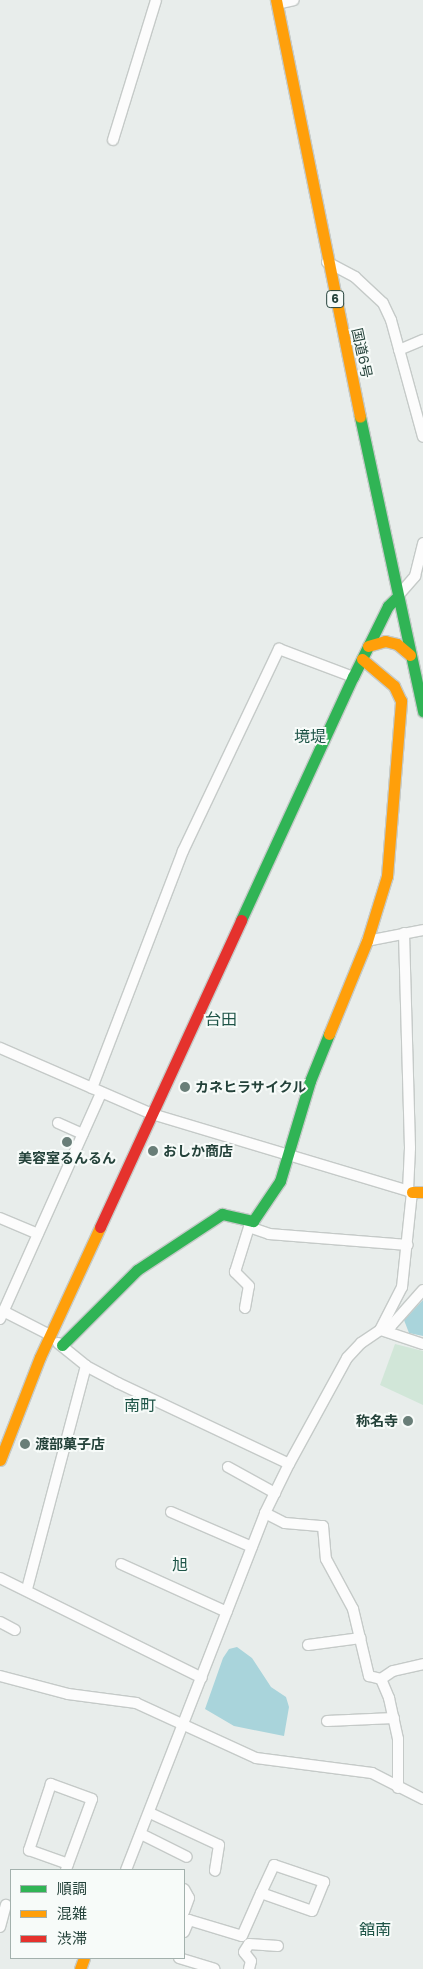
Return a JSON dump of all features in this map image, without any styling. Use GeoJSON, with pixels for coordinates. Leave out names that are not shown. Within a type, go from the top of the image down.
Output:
{"type":"FeatureCollection","features":[{"type":"Feature","properties":{"kind":"main road","name":"国道6号"},"geometry":{"type":"LineString","coordinates":[[276,2],[327,262],[397,597],[410,655],[420,686],[423,711]]}},
{"type":"Feature","properties":{"kind":"main road"},"geometry":{"type":"LineString","coordinates":[[0,1460],[49,1337],[353,677],[388,606],[397,597]]}},
{"type":"Feature","properties":{"kind":"main road"},"geometry":{"type":"LineString","coordinates":[[368,646],[385,641],[397,644],[410,655]]}},
{"type":"Feature","properties":{"kind":"main road"},"geometry":{"type":"LineString","coordinates":[[62,1345],[137,1270],[222,1214],[251,1224],[280,1181],[310,1081],[367,940],[387,876],[401,701],[394,686],[362,659]]}},
{"type":"Feature","properties":{"kind":"street"},"geometry":{"type":"LineString","coordinates":[[113,140],[156,0]]}},
{"type":"Feature","properties":{"kind":"street"},"geometry":{"type":"LineString","coordinates":[[276,2],[294,0]]}},
{"type":"Feature","properties":{"kind":"street"},"geometry":{"type":"LineString","coordinates":[[327,262],[355,277],[383,303],[399,350],[423,438]]}},
{"type":"Feature","properties":{"kind":"street"},"geometry":{"type":"LineString","coordinates":[[399,350],[423,340]]}},
{"type":"Feature","properties":{"kind":"street"},"geometry":{"type":"LineString","coordinates":[[397,597],[421,567],[423,543]]}},
{"type":"Feature","properties":{"kind":"street"},"geometry":{"type":"LineString","coordinates":[[289,1464],[86,1366],[62,1345],[49,1337],[2,1315],[83,1134],[183,851],[279,648],[353,677]]}},
{"type":"Feature","properties":{"kind":"street"},"geometry":{"type":"LineString","coordinates":[[367,940],[423,930]]}},
{"type":"Feature","properties":{"kind":"street"},"geometry":{"type":"LineString","coordinates":[[380,1330],[402,1287],[414,1192],[410,1140],[404,933]]}},
{"type":"Feature","properties":{"kind":"street"},"geometry":{"type":"LineString","coordinates":[[0,1048],[152,1114],[414,1192]]}},
{"type":"Feature","properties":{"kind":"street"},"geometry":{"type":"LineString","coordinates":[[58,1123],[83,1134]]}},
{"type":"Feature","properties":{"kind":"street"},"geometry":{"type":"LineString","coordinates":[[0,1218],[38,1234]]}},
{"type":"Feature","properties":{"kind":"street"},"geometry":{"type":"LineString","coordinates":[[246,1308],[249,1286],[236,1272],[251,1224],[291,1237],[408,1245]]}},
{"type":"Feature","properties":{"kind":"street"},"geometry":{"type":"LineString","coordinates":[[126,1869],[184,1726],[264,1513],[289,1464],[347,1358],[380,1330],[391,1326],[423,1290]]}},
{"type":"Feature","properties":{"kind":"street"},"geometry":{"type":"LineString","coordinates":[[380,1330],[423,1344]]}},
{"type":"Feature","properties":{"kind":"street"},"geometry":{"type":"LineString","coordinates":[[28,1589],[86,1366]]}},
{"type":"Feature","properties":{"kind":"street"},"geometry":{"type":"LineString","coordinates":[[228,1467],[275,1493]]}},
{"type":"Feature","properties":{"kind":"street"},"geometry":{"type":"LineString","coordinates":[[171,1512],[252,1547]]}},
{"type":"Feature","properties":{"kind":"street"},"geometry":{"type":"LineString","coordinates":[[264,1513],[285,1523],[323,1526],[326,1559],[353,1609],[369,1676],[381,1679],[393,1671],[423,1664]]}},
{"type":"Feature","properties":{"kind":"street"},"geometry":{"type":"LineString","coordinates":[[120,1564],[227,1612]]}},
{"type":"Feature","properties":{"kind":"street"},"geometry":{"type":"LineString","coordinates":[[0,1578],[28,1589],[136,1648],[202,1678]]}},
{"type":"Feature","properties":{"kind":"street"},"geometry":{"type":"LineString","coordinates":[[0,1622],[16,1630]]}},
{"type":"Feature","properties":{"kind":"street"},"geometry":{"type":"LineString","coordinates":[[308,1645],[361,1638]]}},
{"type":"Feature","properties":{"kind":"street"},"geometry":{"type":"LineString","coordinates":[[0,1676],[68,1694],[136,1703],[256,1758],[372,1774],[423,1799]]}},
{"type":"Feature","properties":{"kind":"street"},"geometry":{"type":"LineString","coordinates":[[381,1679],[394,1718],[398,1739],[398,1788]]}},
{"type":"Feature","properties":{"kind":"street"},"geometry":{"type":"LineString","coordinates":[[327,1721],[394,1718]]}},
{"type":"Feature","properties":{"kind":"street"},"geometry":{"type":"LineString","coordinates":[[50,1784],[92,1799],[67,1867],[28,1850],[50,1784]]}},
{"type":"Feature","properties":{"kind":"street"},"geometry":{"type":"LineString","coordinates":[[150,1813],[219,1845],[215,1871]]}},
{"type":"Feature","properties":{"kind":"street"},"geometry":{"type":"LineString","coordinates":[[140,1834],[187,1857]]}},
{"type":"Feature","properties":{"kind":"street"},"geometry":{"type":"LineString","coordinates":[[185,1891],[189,1898],[186,1916],[242,1936],[261,1893],[274,1865],[324,1882],[312,1911],[261,1893]]}},
{"type":"Feature","properties":{"kind":"street"},"geometry":{"type":"LineString","coordinates":[[0,1927],[6,1905]]}},
{"type":"Feature","properties":{"kind":"street"},"geometry":{"type":"LineString","coordinates":[[249,1969],[251,1961],[244,1952],[249,1944],[278,1946]]}},
{"type":"Feature","properties":{"kind":"street"},"geometry":{"type":"LineString","coordinates":[[182,1959],[214,1969]]}},
{"type":"Feature","properties":{"kind":"green space"},"geometry":{"type":"Polygon","coordinates":[[[395,1344],[423,1351],[423,1405],[380,1385],[395,1344]]]}},
{"type":"Feature","properties":{"kind":"water"},"geometry":{"type":"Polygon","coordinates":[[[423,1300],[423,1336],[409,1333],[404,1320],[423,1300]]]}},
{"type":"Feature","properties":{"kind":"water"},"geometry":{"type":"Polygon","coordinates":[[[237,1647],[252,1658],[271,1687],[286,1697],[289,1707],[284,1736],[234,1726],[205,1709],[223,1658],[229,1649],[237,1647]]]}},
{"type":"Feature","properties":{"kind":"traffic: fast"},"geometry":{"type":"LineString","coordinates":[[360,417],[423,711]]}},
{"type":"Feature","properties":{"kind":"traffic: fast"},"geometry":{"type":"LineString","coordinates":[[241,920],[353,677],[388,606],[397,597]]}},
{"type":"Feature","properties":{"kind":"traffic: fast"},"geometry":{"type":"LineString","coordinates":[[62,1345],[137,1270],[222,1214],[253,1221],[280,1181],[310,1081],[329,1034]]}},
{"type":"Feature","properties":{"kind":"traffic: slow"},"geometry":{"type":"LineString","coordinates":[[276,0],[360,417]]}},
{"type":"Feature","properties":{"kind":"traffic: slow"},"geometry":{"type":"LineString","coordinates":[[368,646],[385,641],[397,644],[410,655]]}},
{"type":"Feature","properties":{"kind":"traffic: slow"},"geometry":{"type":"LineString","coordinates":[[329,1034],[367,941],[387,876],[401,701],[394,686],[362,659]]}},
{"type":"Feature","properties":{"kind":"traffic: slow"},"geometry":{"type":"LineString","coordinates":[[412,1192],[423,1192]]}},
{"type":"Feature","properties":{"kind":"traffic: slow"},"geometry":{"type":"LineString","coordinates":[[0,1460],[40,1357],[100,1227]]}},
{"type":"Feature","properties":{"kind":"traffic: slow"},"geometry":{"type":"LineString","coordinates":[[80,1969],[84,1959]]}},
{"type":"Feature","properties":{"kind":"traffic: jam"},"geometry":{"type":"LineString","coordinates":[[100,1227],[241,920]]}},
{"type":"Feature","properties":{"kind":"place","name":"カネヒラサイクル"},"geometry":{"type":"Point","coordinates":[185,1087]}},
{"type":"Feature","properties":{"kind":"place","name":"美容室るんるん"},"geometry":{"type":"Point","coordinates":[67,1142]}},
{"type":"Feature","properties":{"kind":"place","name":"おしか商店"},"geometry":{"type":"Point","coordinates":[153,1151]}},
{"type":"Feature","properties":{"kind":"place","name":"称名寺"},"geometry":{"type":"Point","coordinates":[408,1421]}},
{"type":"Feature","properties":{"kind":"place","name":"渡部菓子店"},"geometry":{"type":"Point","coordinates":[25,1444]}},
{"type":"Feature","properties":{"kind":"district","name":"境堤"},"geometry":{"type":"Point","coordinates":[310,737]}},
{"type":"Feature","properties":{"kind":"district","name":"台田"},"geometry":{"type":"Point","coordinates":[221,1020]}},
{"type":"Feature","properties":{"kind":"district","name":"南町"},"geometry":{"type":"Point","coordinates":[140,1406]}},
{"type":"Feature","properties":{"kind":"district","name":"旭"},"geometry":{"type":"Point","coordinates":[180,1565]}},
{"type":"Feature","properties":{"kind":"district","name":"舘南"},"geometry":{"type":"Point","coordinates":[375,1930]}}]}
